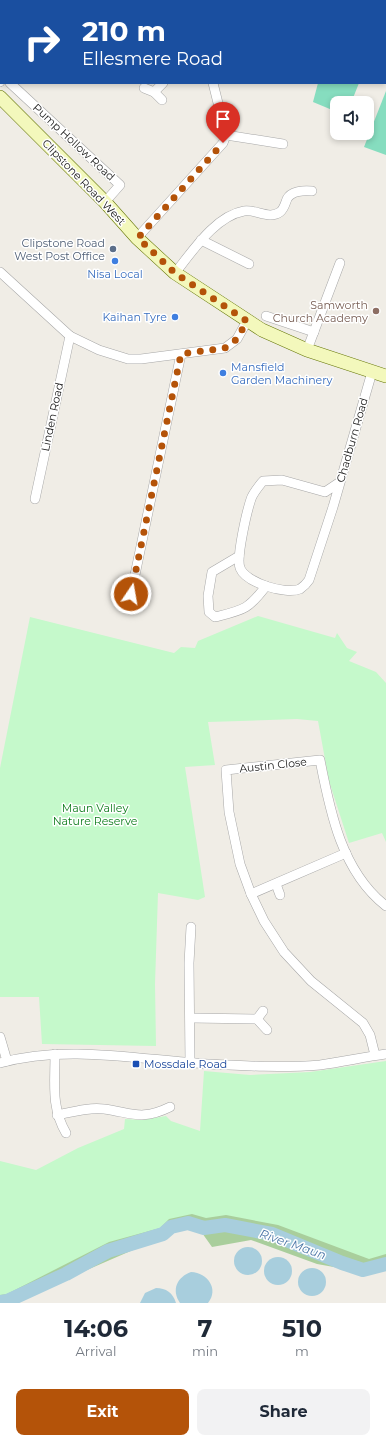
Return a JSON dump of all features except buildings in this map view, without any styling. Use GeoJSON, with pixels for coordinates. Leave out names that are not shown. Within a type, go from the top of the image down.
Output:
{"type":"FeatureCollection","features":[{"type":"Feature","properties":{"kind":"main road","name":"Clipstone Road West"},"geometry":{"type":"LineString","coordinates":[[0,97],[105,202],[138,238],[175,273],[262,330],[307,350],[386,376]]}},
{"type":"Feature","properties":{"kind":"street","name":"Pump Hollow Road"},"geometry":{"type":"LineString","coordinates":[[11,84],[120,185],[105,202]]}},
{"type":"Feature","properties":{"kind":"street"},"geometry":{"type":"LineString","coordinates":[[154,92],[162,84]]}},
{"type":"Feature","properties":{"kind":"street"},"geometry":{"type":"LineString","coordinates":[[138,238],[223,143],[226,135],[213,84]]}},
{"type":"Feature","properties":{"kind":"street"},"geometry":{"type":"LineString","coordinates":[[144,88],[154,92],[162,100]]}},
{"type":"Feature","properties":{"kind":"street"},"geometry":{"type":"LineString","coordinates":[[226,135],[283,144]]}},
{"type":"Feature","properties":{"kind":"street"},"geometry":{"type":"LineString","coordinates":[[175,273],[201,240],[221,222],[235,214],[245,211],[272,216],[280,212],[285,206],[288,198],[295,193],[305,190],[312,191]]}},
{"type":"Feature","properties":{"kind":"street"},"geometry":{"type":"LineString","coordinates":[[201,240],[249,264]]}},
{"type":"Feature","properties":{"kind":"street"},"geometry":{"type":"LineString","coordinates":[[307,350],[314,332],[332,271],[340,262]]}},
{"type":"Feature","properties":{"kind":"street"},"geometry":{"type":"LineString","coordinates":[[0,272],[70,336],[99,350],[128,359],[225,348],[237,339],[247,321]]}},
{"type":"Feature","properties":{"kind":"street"},"geometry":{"type":"LineString","coordinates":[[266,316],[277,316],[314,332]]}},
{"type":"Feature","properties":{"kind":"street","name":"Linden Road"},"geometry":{"type":"LineString","coordinates":[[35,499],[70,336]]}},
{"type":"Feature","properties":{"kind":"street"},"geometry":{"type":"LineString","coordinates":[[131,594],[181,354]]}},
{"type":"Feature","properties":{"kind":"street","name":"Chadburn Road"},"geometry":{"type":"LineString","coordinates":[[238,556],[240,569],[250,579],[266,586],[286,591],[301,589],[309,580],[333,507],[372,372]]}},
{"type":"Feature","properties":{"kind":"street"},"geometry":{"type":"LineString","coordinates":[[266,586],[249,606],[236,612],[215,617],[209,612],[208,596],[212,572],[238,556],[251,497],[263,481],[282,480],[325,492],[340,482]]}},
{"type":"Feature","properties":{"kind":"street","name":"Chadburn Road"},"geometry":{"type":"LineString","coordinates":[[325,492],[333,507]]}},
{"type":"Feature","properties":{"kind":"street","name":"Austin Close"},"geometry":{"type":"LineString","coordinates":[[250,894],[240,864],[229,812],[226,770],[320,760],[329,809],[346,853]]}},
{"type":"Feature","properties":{"kind":"street"},"geometry":{"type":"LineString","coordinates":[[375,1055],[370,1035],[363,1024],[311,981],[284,952],[264,921],[250,894],[346,853],[360,878],[373,896],[386,906]]}},
{"type":"Feature","properties":{"kind":"street"},"geometry":{"type":"LineString","coordinates":[[276,884],[280,895]]}},
{"type":"Feature","properties":{"kind":"street"},"geometry":{"type":"LineString","coordinates":[[190,1063],[191,1018],[189,963],[194,932]]}},
{"type":"Feature","properties":{"kind":"street"},"geometry":{"type":"LineString","coordinates":[[258,1019],[263,1011]]}},
{"type":"Feature","properties":{"kind":"street"},"geometry":{"type":"LineString","coordinates":[[191,1018],[258,1019],[267,1030]]}},
{"type":"Feature","properties":{"kind":"street"},"geometry":{"type":"LineString","coordinates":[[0,1038],[4,1062],[31,1056],[55,1054],[190,1063],[296,1066],[321,1064],[386,1054]]}},
{"type":"Feature","properties":{"kind":"street"},"geometry":{"type":"LineString","coordinates":[[55,1054],[54,1105],[66,1133]]}},
{"type":"Feature","properties":{"kind":"street"},"geometry":{"type":"LineString","coordinates":[[57,1115],[103,1108],[128,1114],[151,1115],[164,1106]]}},
{"type":"Feature","properties":{"kind":"green space"},"geometry":{"type":"Polygon","coordinates":[[[318,84],[359,84],[354,96],[330,96],[330,109],[313,102],[318,84]]]}},
{"type":"Feature","properties":{"kind":"green space"},"geometry":{"type":"Polygon","coordinates":[[[386,91],[386,155],[364,147],[367,140],[374,140],[374,122],[386,91]]]}},
{"type":"Feature","properties":{"kind":"green space","name":"Maun Valley Nature Reserve"},"geometry":{"type":"Polygon","coordinates":[[[258,616],[335,638],[337,633],[347,648],[357,652],[349,661],[376,672],[386,683],[386,842],[382,833],[349,843],[329,781],[318,721],[297,719],[208,722],[215,765],[185,767],[205,897],[198,900],[158,893],[155,984],[156,1046],[42,1044],[39,997],[0,997],[0,768],[30,617],[174,653],[181,647],[195,648],[198,641],[258,616]]]}},
{"type":"Feature","properties":{"kind":"green space"},"geometry":{"type":"Polygon","coordinates":[[[386,1061],[386,1254],[369,1259],[278,1225],[226,1215],[206,1218],[192,1214],[169,1219],[160,1228],[109,1242],[7,1294],[0,1295],[0,1161],[36,1170],[78,1148],[124,1129],[125,1119],[142,1120],[166,1116],[171,1121],[200,1131],[204,1071],[250,1075],[310,1072],[386,1061]]]}},
{"type":"Feature","properties":{"kind":"green space"},"geometry":{"type":"Polygon","coordinates":[[[386,1198],[386,1270],[373,1274],[317,1264],[251,1240],[212,1247],[195,1223],[11,1303],[0,1303],[0,1234],[73,1212],[386,1198]]]}},
{"type":"Feature","properties":{"kind":"water"},"geometry":{"type":"Polygon","coordinates":[[[248,1247],[258,1251],[262,1261],[258,1271],[248,1275],[238,1271],[234,1261],[238,1251],[248,1247]]]}},
{"type":"Feature","properties":{"kind":"water"},"geometry":{"type":"Polygon","coordinates":[[[278,1257],[288,1261],[292,1271],[288,1281],[278,1285],[268,1281],[264,1271],[268,1261],[278,1257]]]}},
{"type":"Feature","properties":{"kind":"water"},"geometry":{"type":"Polygon","coordinates":[[[312,1268],[322,1272],[326,1282],[322,1292],[312,1296],[302,1292],[298,1282],[302,1272],[312,1268]]]}},
{"type":"Feature","properties":{"kind":"water"},"geometry":{"type":"Polygon","coordinates":[[[191,1272],[202,1275],[210,1283],[212,1292],[208,1303],[180,1303],[177,1298],[177,1284],[182,1277],[191,1272]]]}},
{"type":"Feature","properties":{"kind":"water"},"geometry":{"type":"Polygon","coordinates":[[[156,1288],[169,1292],[173,1296],[176,1303],[140,1303],[145,1293],[156,1288]]]}},
{"type":"Feature","properties":{"kind":"waterway","name":"River Maun"},"geometry":{"type":"LineString","coordinates":[[0,1302],[7,1301],[66,1274],[108,1251],[163,1234],[171,1227],[188,1223],[204,1228],[225,1225],[272,1234],[342,1263],[363,1270],[386,1264]]}},
{"type":"Feature","properties":{"kind":"place","name":"Clipstone Road West Post Office"},"geometry":{"type":"Point","coordinates":[113,249]}},
{"type":"Feature","properties":{"kind":"place","name":"Nisa Local"},"geometry":{"type":"Point","coordinates":[115,261]}},
{"type":"Feature","properties":{"kind":"place","name":"Samworth Church Academy"},"geometry":{"type":"Point","coordinates":[376,311]}},
{"type":"Feature","properties":{"kind":"place","name":"Kaihan Tyre"},"geometry":{"type":"Point","coordinates":[175,317]}},
{"type":"Feature","properties":{"kind":"place","name":"Mansfield Garden Machinery"},"geometry":{"type":"Point","coordinates":[223,373]}},
{"type":"Feature","properties":{"kind":"place","name":"Mossdale Road"},"geometry":{"type":"Point","coordinates":[136,1064]}},
{"type":"Feature","properties":{"kind":"route"},"geometry":{"type":"LineString","coordinates":[[131,594],[181,354],[225,348],[237,339],[247,321],[175,273],[138,238],[223,143]]}}]}
